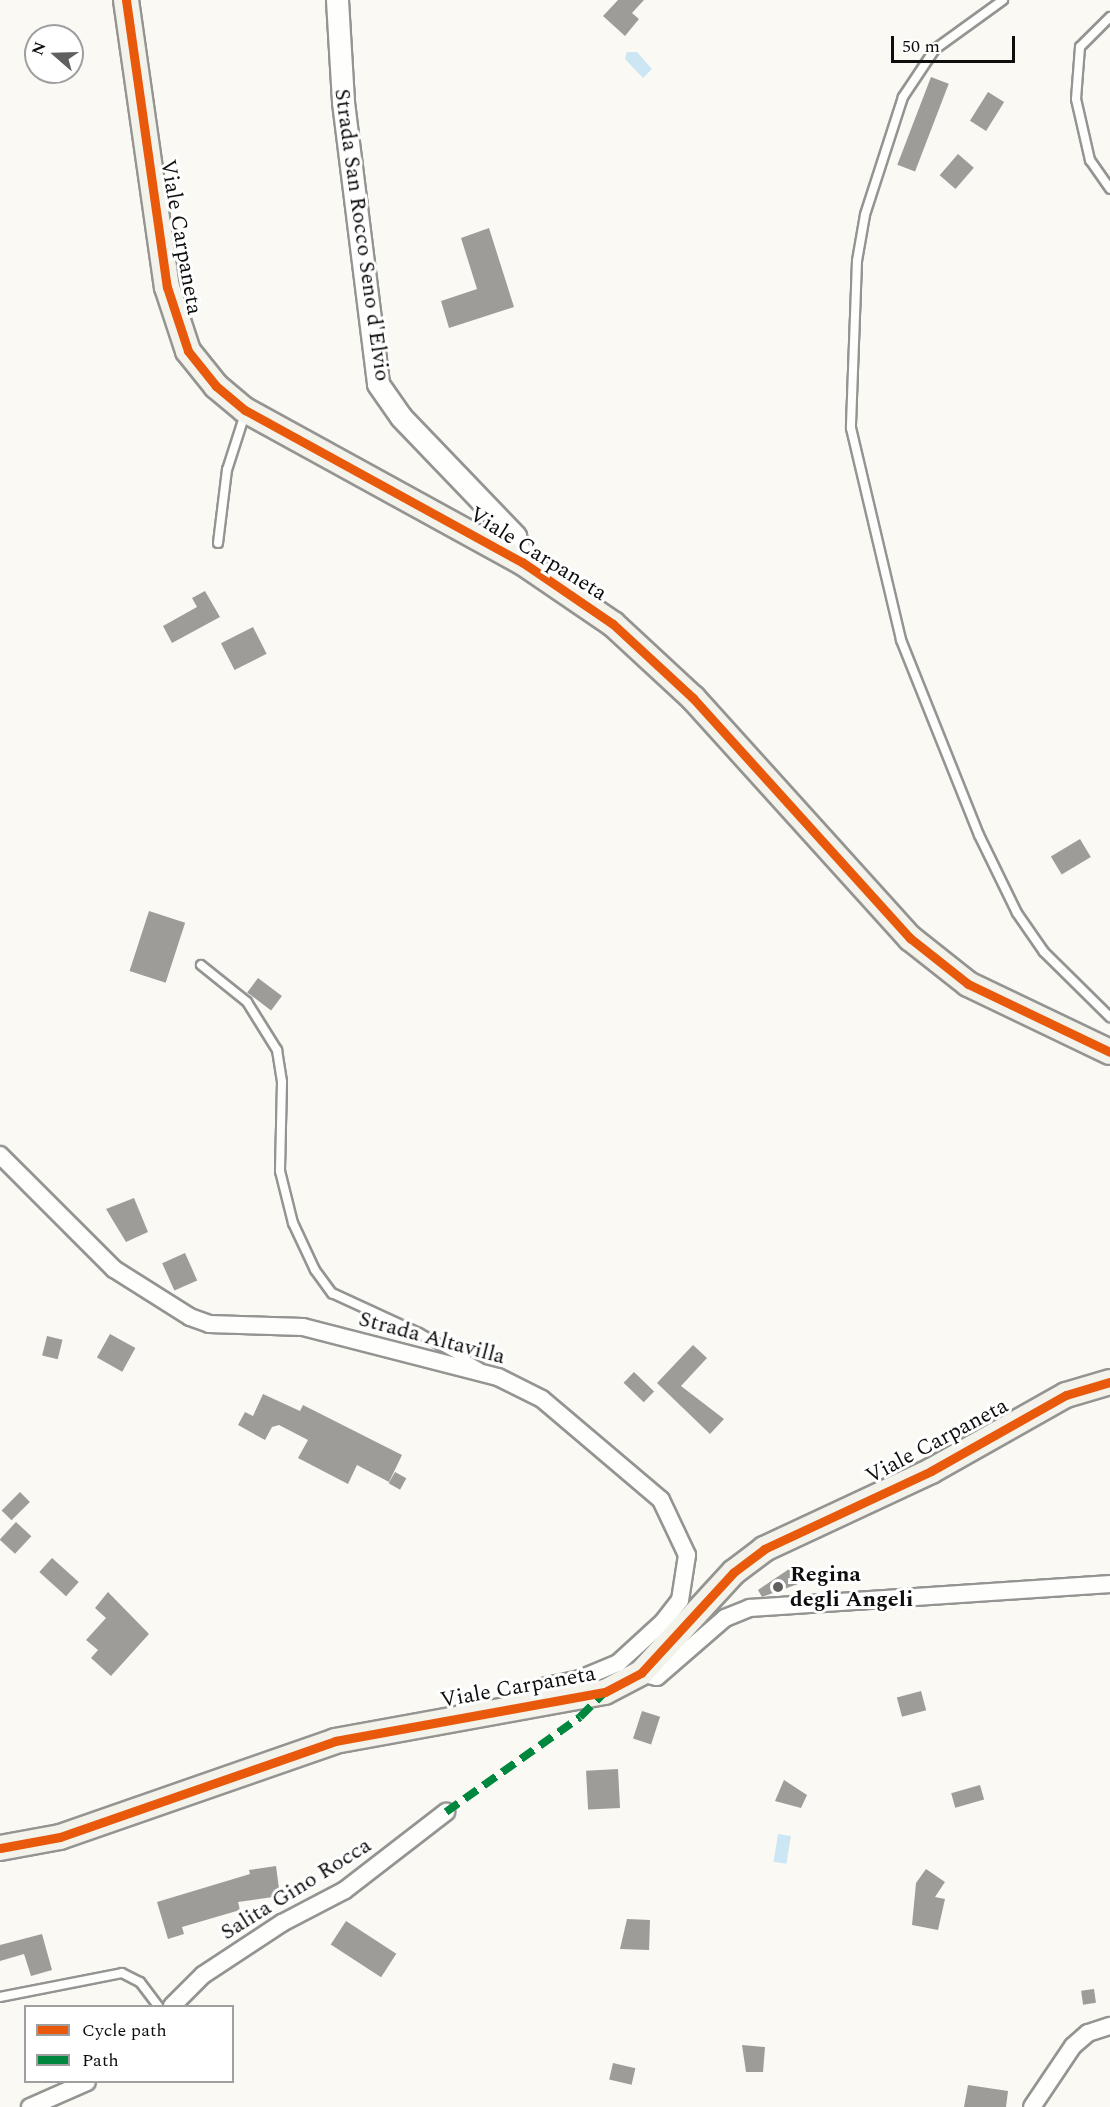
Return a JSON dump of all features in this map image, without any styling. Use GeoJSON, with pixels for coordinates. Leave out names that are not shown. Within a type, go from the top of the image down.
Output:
{"type":"FeatureCollection","features":[{"type":"Feature","properties":{"kind":"main road","name":"Viale Carpaneta"},"geometry":{"type":"LineString","coordinates":[[126,0],[175,321],[188,351],[216,386],[245,410],[522,562],[613,624],[693,698],[910,938],[968,984],[1110,1052]]}},
{"type":"Feature","properties":{"kind":"main road","name":"Viale Carpaneta"},"geometry":{"type":"LineString","coordinates":[[0,1848],[60,1837],[335,1741],[508,1712],[605,1692],[640,1673],[734,1572],[770,1546],[931,1471],[1066,1395],[1110,1382]]}},
{"type":"Feature","properties":{"kind":"street","name":"Strada San Rocco Seno d'Elvio"},"geometry":{"type":"LineString","coordinates":[[337,0],[343,102],[378,384],[401,417],[515,536],[522,562]]}},
{"type":"Feature","properties":{"kind":"street","name":"Strada Altavilla"},"geometry":{"type":"LineString","coordinates":[[0,1155],[114,1269],[189,1317],[209,1324],[303,1327],[488,1374],[542,1399],[638,1476],[661,1500],[687,1555],[680,1599],[639,1646],[618,1663],[580,1679],[523,1691],[508,1712]]}},
{"type":"Feature","properties":{"kind":"street"},"geometry":{"type":"LineString","coordinates":[[640,1673],[657,1677],[725,1618],[750,1608],[1110,1584]]}},
{"type":"Feature","properties":{"kind":"street","name":"Salita Gino Rocca"},"geometry":{"type":"LineString","coordinates":[[174,2005],[204,1975],[282,1923],[345,1890],[447,1812]]}},
{"type":"Feature","properties":{"kind":"street"},"geometry":{"type":"LineString","coordinates":[[1032,2107],[1073,2046],[1088,2033],[1110,2026]]}},
{"type":"Feature","properties":{"kind":"street"},"geometry":{"type":"LineString","coordinates":[[30,2107],[85,2083]]}},
{"type":"Feature","properties":{"kind":"lane"},"geometry":{"type":"LineString","coordinates":[[1003,0],[935,49],[903,97],[864,215],[857,261],[851,428],[901,640],[979,836],[1017,914],[1044,952],[1110,1017]]}},
{"type":"Feature","properties":{"kind":"lane"},"geometry":{"type":"LineString","coordinates":[[1110,17],[1080,47],[1076,99],[1090,160],[1110,189]]}},
{"type":"Feature","properties":{"kind":"lane"},"geometry":{"type":"LineString","coordinates":[[218,543],[227,470],[245,410]]}},
{"type":"Feature","properties":{"kind":"lane"},"geometry":{"type":"LineString","coordinates":[[201,965],[247,1002],[277,1050],[282,1082],[280,1171],[293,1223],[315,1270],[332,1293],[419,1333],[488,1374]]}},
{"type":"Feature","properties":{"kind":"lane"},"geometry":{"type":"LineString","coordinates":[[0,1997],[122,1973],[140,1982],[157,2005]]}},
{"type":"Feature","properties":{"kind":"water"},"geometry":{"type":"Polygon","coordinates":[[[627,52],[637,52],[652,69],[643,78],[625,59],[627,52]]]}},
{"type":"Feature","properties":{"kind":"water"},"geometry":{"type":"Polygon","coordinates":[[[778,1834],[791,1836],[786,1864],[774,1862],[778,1834]]]}},
{"type":"Feature","properties":{"kind":"building"},"geometry":{"type":"Polygon","coordinates":[[[618,0],[644,0],[632,13],[639,19],[625,36],[603,16],[618,0]]]}},
{"type":"Feature","properties":{"kind":"building"},"geometry":{"type":"Polygon","coordinates":[[[931,77],[949,84],[915,172],[897,165],[931,77]]]}},
{"type":"Feature","properties":{"kind":"building"},"geometry":{"type":"Polygon","coordinates":[[[988,92],[1004,102],[986,131],[970,121],[988,92]]]}},
{"type":"Feature","properties":{"kind":"building"},"geometry":{"type":"Polygon","coordinates":[[[958,154],[974,168],[955,189],[940,175],[958,154]]]}},
{"type":"Feature","properties":{"kind":"building"},"geometry":{"type":"Polygon","coordinates":[[[489,228],[514,307],[449,328],[441,301],[477,289],[461,238],[489,228]]]}},
{"type":"Feature","properties":{"kind":"building"},"geometry":{"type":"Polygon","coordinates":[[[205,591],[220,617],[172,643],[163,626],[197,607],[192,598],[205,591]]]}},
{"type":"Feature","properties":{"kind":"building"},"geometry":{"type":"Polygon","coordinates":[[[253,627],[267,654],[235,670],[221,643],[253,627]]]}},
{"type":"Feature","properties":{"kind":"building"},"geometry":{"type":"Polygon","coordinates":[[[1080,839],[1091,857],[1062,875],[1051,857],[1080,839]]]}},
{"type":"Feature","properties":{"kind":"building"},"geometry":{"type":"Polygon","coordinates":[[[149,911],[185,923],[166,983],[130,971],[149,911]]]}},
{"type":"Feature","properties":{"kind":"building"},"geometry":{"type":"Polygon","coordinates":[[[258,978],[282,996],[271,1010],[247,992],[258,978]]]}},
{"type":"Feature","properties":{"kind":"building"},"geometry":{"type":"Polygon","coordinates":[[[134,1198],[148,1232],[126,1242],[106,1209],[134,1198]]]}},
{"type":"Feature","properties":{"kind":"building"},"geometry":{"type":"Polygon","coordinates":[[[185,1253],[197,1280],[174,1291],[162,1263],[185,1253]]]}},
{"type":"Feature","properties":{"kind":"building"},"geometry":{"type":"Polygon","coordinates":[[[110,1334],[135,1348],[122,1372],[97,1358],[110,1334]]]}},
{"type":"Feature","properties":{"kind":"building"},"geometry":{"type":"Polygon","coordinates":[[[47,1336],[63,1340],[58,1359],[42,1355],[47,1336]]]}},
{"type":"Feature","properties":{"kind":"building"},"geometry":{"type":"Polygon","coordinates":[[[693,1345],[707,1358],[681,1386],[724,1419],[710,1434],[657,1383],[693,1345]]]}},
{"type":"Feature","properties":{"kind":"building"},"geometry":{"type":"Polygon","coordinates":[[[634,1372],[654,1391],[644,1402],[624,1383],[634,1372]]]}},
{"type":"Feature","properties":{"kind":"building"},"geometry":{"type":"Polygon","coordinates":[[[263,1394],[300,1411],[303,1405],[402,1455],[389,1482],[357,1465],[348,1484],[298,1458],[308,1440],[279,1425],[272,1427],[265,1440],[238,1425],[245,1412],[253,1416],[263,1394]]]}},
{"type":"Feature","properties":{"kind":"building"},"geometry":{"type":"Polygon","coordinates":[[[395,1472],[406,1478],[400,1490],[389,1483],[395,1472]]]}},
{"type":"Feature","properties":{"kind":"building"},"geometry":{"type":"Polygon","coordinates":[[[20,1492],[30,1502],[12,1520],[2,1510],[20,1492]]]}},
{"type":"Feature","properties":{"kind":"building"},"geometry":{"type":"Polygon","coordinates":[[[16,1522],[31,1536],[15,1554],[0,1539],[16,1522]]]}},
{"type":"Feature","properties":{"kind":"building"},"geometry":{"type":"Polygon","coordinates":[[[52,1558],[79,1582],[66,1596],[39,1572],[52,1558]]]}},
{"type":"Feature","properties":{"kind":"building","name":"Regina degli Angeli"},"geometry":{"type":"Polygon","coordinates":[[[789,1569],[798,1584],[762,1597],[758,1590],[789,1569]]]}},
{"type":"Feature","properties":{"kind":"building"},"geometry":{"type":"Polygon","coordinates":[[[108,1592],[149,1634],[111,1676],[91,1658],[98,1650],[86,1640],[106,1618],[95,1608],[108,1592]]]}},
{"type":"Feature","properties":{"kind":"building"},"geometry":{"type":"Polygon","coordinates":[[[921,1691],[926,1710],[902,1717],[897,1697],[921,1691]]]}},
{"type":"Feature","properties":{"kind":"building"},"geometry":{"type":"Polygon","coordinates":[[[642,1711],[660,1717],[651,1744],[633,1739],[642,1711]]]}},
{"type":"Feature","properties":{"kind":"building"},"geometry":{"type":"Polygon","coordinates":[[[618,1769],[620,1808],[588,1810],[586,1771],[618,1769]]]}},
{"type":"Feature","properties":{"kind":"building"},"geometry":{"type":"Polygon","coordinates":[[[784,1780],[807,1795],[801,1808],[775,1801],[784,1780]]]}},
{"type":"Feature","properties":{"kind":"building"},"geometry":{"type":"Polygon","coordinates":[[[980,1785],[984,1799],[955,1808],[951,1793],[980,1785]]]}},
{"type":"Feature","properties":{"kind":"building"},"geometry":{"type":"Polygon","coordinates":[[[276,1866],[280,1896],[238,1902],[240,1910],[182,1927],[184,1934],[168,1939],[157,1902],[250,1874],[249,1870],[276,1866]]]}},
{"type":"Feature","properties":{"kind":"building"},"geometry":{"type":"Polygon","coordinates":[[[926,1869],[945,1882],[935,1897],[945,1899],[938,1930],[912,1925],[916,1883],[926,1869]]]}},
{"type":"Feature","properties":{"kind":"building"},"geometry":{"type":"Polygon","coordinates":[[[627,1919],[650,1920],[649,1950],[620,1949],[627,1919]]]}},
{"type":"Feature","properties":{"kind":"building"},"geometry":{"type":"Polygon","coordinates":[[[346,1921],[396,1954],[381,1977],[331,1944],[346,1921]]]}},
{"type":"Feature","properties":{"kind":"building"},"geometry":{"type":"Polygon","coordinates":[[[42,1934],[52,1970],[31,1976],[24,1954],[0,1961],[0,1945],[42,1934]]]}},
{"type":"Feature","properties":{"kind":"building"},"geometry":{"type":"Polygon","coordinates":[[[1094,1989],[1096,2003],[1083,2005],[1081,1991],[1094,1989]]]}},
{"type":"Feature","properties":{"kind":"building"},"geometry":{"type":"Polygon","coordinates":[[[742,2045],[765,2047],[763,2072],[746,2072],[742,2045]]]}},
{"type":"Feature","properties":{"kind":"building"},"geometry":{"type":"Polygon","coordinates":[[[613,2063],[635,2068],[632,2085],[609,2080],[613,2063]]]}},
{"type":"Feature","properties":{"kind":"building"},"geometry":{"type":"Polygon","coordinates":[[[968,2085],[1008,2091],[1006,2107],[964,2107],[968,2085]]]}},
{"type":"Feature","properties":{"kind":"marked path"},"geometry":{"type":"LineString","coordinates":[[446,1812],[580,1717],[604,1693]]}},
{"type":"Feature","properties":{"kind":"cycle path"},"geometry":{"type":"LineString","coordinates":[[126,0],[167,287],[188,351],[216,386],[245,410],[522,562],[613,624],[693,698],[910,938],[968,984],[1110,1052]]}},
{"type":"Feature","properties":{"kind":"cycle path"},"geometry":{"type":"LineString","coordinates":[[0,1848],[60,1837],[335,1741],[605,1692],[641,1673],[734,1572],[764,1549],[931,1471],[1066,1395],[1110,1382]]}},
{"type":"Feature","properties":{"kind":"place","name":"Regina degli Angeli"},"geometry":{"type":"Point","coordinates":[778,1587]}}]}
